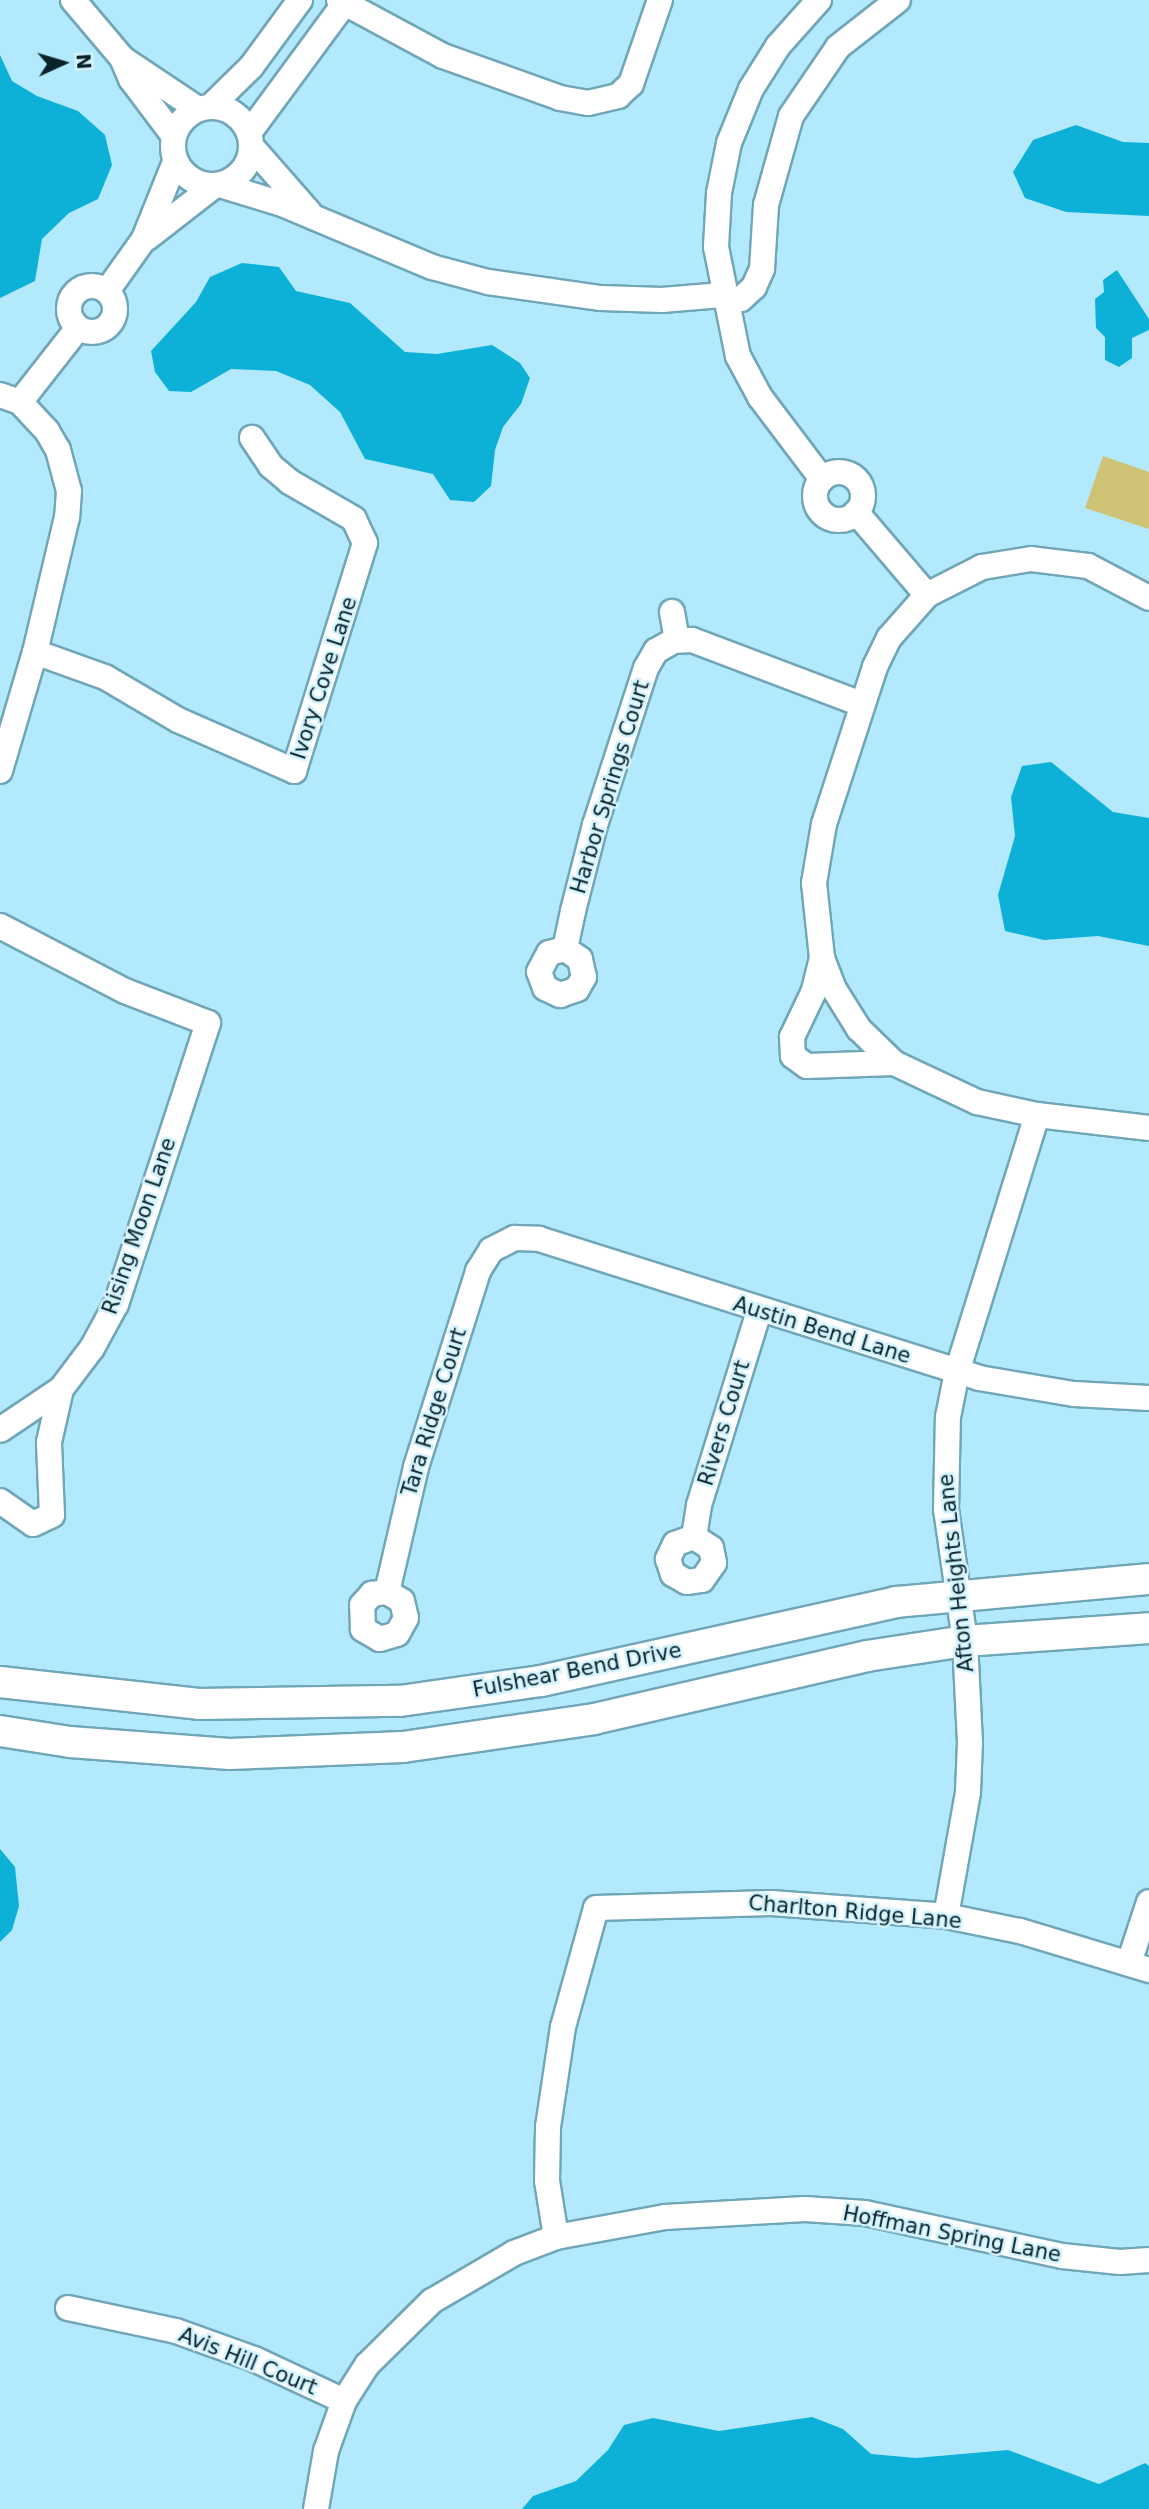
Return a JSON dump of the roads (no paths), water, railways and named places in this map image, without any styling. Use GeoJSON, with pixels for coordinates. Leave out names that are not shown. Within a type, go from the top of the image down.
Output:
{"type":"FeatureCollection","features":[{"type":"Feature","properties":{"kind":"main road","name":"Fulshear Bend Drive"},"geometry":{"type":"LineString","coordinates":[[0,1682],[199,1704],[400,1701],[541,1681],[801,1621],[959,1594],[1149,1579]]}},
{"type":"Feature","properties":{"kind":"main road"},"geometry":{"type":"LineString","coordinates":[[0,1731],[70,1742],[220,1754],[403,1747],[563,1726],[826,1664],[965,1641],[1149,1628]]}},
{"type":"Feature","properties":{"kind":"main road"},"geometry":{"type":"LineString","coordinates":[[400,1701],[403,1747]]}},
{"type":"Feature","properties":{"kind":"street"},"geometry":{"type":"LineString","coordinates":[[73,0],[122,58],[131,79],[174,136]]}},
{"type":"Feature","properties":{"kind":"street"},"geometry":{"type":"LineString","coordinates":[[0,771],[35,652],[67,517],[69,491],[58,450],[10,398],[78,328],[97,332],[109,325],[115,305],[107,291],[144,239],[175,162],[174,136],[179,124],[204,108],[251,67],[300,0]]}},
{"type":"Feature","properties":{"kind":"street"},"geometry":{"type":"LineString","coordinates":[[144,239],[158,233],[217,185],[243,170],[250,139],[342,2],[443,56],[560,98],[588,103],[618,96],[638,70],[660,0]]}},
{"type":"Feature","properties":{"kind":"street"},"geometry":{"type":"LineString","coordinates":[[819,0],[778,46],[751,89],[729,143],[716,247],[722,295],[738,356],[760,397],[822,479]]}},
{"type":"Feature","properties":{"kind":"street"},"geometry":{"type":"LineString","coordinates":[[722,295],[727,302],[741,299],[754,287],[762,269],[766,205],[775,161],[808,88],[838,47],[898,0]]}},
{"type":"Feature","properties":{"kind":"street"},"geometry":{"type":"LineString","coordinates":[[122,58],[204,108],[234,113],[250,139],[314,218]]}},
{"type":"Feature","properties":{"kind":"street"},"geometry":{"type":"LineString","coordinates":[[175,162],[194,181],[217,185],[314,218],[432,267],[545,293],[662,300],[722,295]]}},
{"type":"Feature","properties":{"kind":"street","name":"Ivory Cove Lane"},"geometry":{"type":"LineString","coordinates":[[35,652],[105,677],[178,720],[294,771],[365,543],[354,519],[290,482],[271,466],[252,438]]}},
{"type":"Feature","properties":{"kind":"street"},"geometry":{"type":"LineString","coordinates":[[840,472],[855,478],[862,494],[856,512],[836,519],[822,513],[815,495],[822,479],[840,472]]}},
{"type":"Feature","properties":{"kind":"street"},"geometry":{"type":"LineString","coordinates":[[856,512],[927,595]]}},
{"type":"Feature","properties":{"kind":"street"},"geometry":{"type":"LineString","coordinates":[[894,1063],[807,1066],[793,1056],[792,1037],[813,993],[822,958],[815,866],[861,704],[882,650],[927,595],[982,567],[1031,559],[1088,566],[1149,598]]}},
{"type":"Feature","properties":{"kind":"street"},"geometry":{"type":"LineString","coordinates":[[671,612],[677,640],[698,642],[861,704]]}},
{"type":"Feature","properties":{"kind":"street","name":"Harbor Springs Court"},"geometry":{"type":"LineString","coordinates":[[565,949],[590,844],[646,668],[656,651],[677,640]]}},
{"type":"Feature","properties":{"kind":"street","name":"Rising Moon Lane"},"geometry":{"type":"LineString","coordinates":[[0,926],[125,991],[208,1023],[116,1304],[92,1348],[61,1389],[0,1430]]}},
{"type":"Feature","properties":{"kind":"street"},"geometry":{"type":"LineString","coordinates":[[822,958],[850,1017],[894,1063],[959,1096],[1037,1115],[1149,1128]]}},
{"type":"Feature","properties":{"kind":"street","name":"Afton Heights Lane"},"geometry":{"type":"LineString","coordinates":[[946,1916],[968,1792],[965,1641],[944,1467],[957,1372],[1037,1115]]}},
{"type":"Feature","properties":{"kind":"street","name":"Austin Bend Lane"},"geometry":{"type":"LineString","coordinates":[[503,1242],[539,1239],[957,1372],[1074,1394],[1149,1398]]}},
{"type":"Feature","properties":{"kind":"street","name":"Tara Ridge Court"},"geometry":{"type":"LineString","coordinates":[[387,1592],[416,1467],[478,1271],[491,1250],[503,1242]]}},
{"type":"Feature","properties":{"kind":"street","name":"Rivers Court"},"geometry":{"type":"LineString","coordinates":[[694,1537],[706,1480],[759,1311]]}},
{"type":"Feature","properties":{"kind":"street"},"geometry":{"type":"LineString","coordinates":[[0,1501],[33,1524],[52,1515],[50,1442],[61,1389]]}},
{"type":"Feature","properties":{"kind":"street"},"geometry":{"type":"LineString","coordinates":[[1139,1966],[1149,1902]]}},
{"type":"Feature","properties":{"kind":"street","name":"Charlton Ridge Lane"},"geometry":{"type":"LineString","coordinates":[[556,2237],[547,2181],[548,2127],[563,2026],[596,1908],[771,1903],[946,1916],[1020,1931],[1139,1966]]}},
{"type":"Feature","properties":{"kind":"street","name":"Hoffman Spring Lane"},"geometry":{"type":"LineString","coordinates":[[316,2509],[326,2451],[344,2401],[366,2365],[432,2301],[514,2253],[556,2237],[664,2217],[805,2209],[865,2213],[1062,2256],[1120,2262],[1149,2259]]}},
{"type":"Feature","properties":{"kind":"street","name":"Avis Hill Court"},"geometry":{"type":"LineString","coordinates":[[68,2308],[176,2331],[254,2359],[344,2401]]}},
{"type":"Feature","properties":{"kind":"water"},"geometry":{"type":"Polygon","coordinates":[[[0,55],[12,81],[37,96],[78,111],[105,135],[112,165],[98,199],[69,213],[42,239],[35,281],[0,298],[0,55]]]}},
{"type":"Feature","properties":{"kind":"water"},"geometry":{"type":"Polygon","coordinates":[[[1076,125],[1123,142],[1149,143],[1149,216],[1066,212],[1025,198],[1013,172],[1033,140],[1076,125]]]}},
{"type":"Feature","properties":{"kind":"water"},"geometry":{"type":"Polygon","coordinates":[[[242,263],[279,267],[296,291],[350,303],[405,352],[437,354],[492,345],[520,363],[530,378],[521,404],[503,427],[495,450],[491,486],[474,502],[450,500],[433,474],[365,459],[340,412],[310,385],[276,371],[231,369],[191,392],[169,391],[155,372],[151,351],[196,302],[210,277],[242,263]]]}},
{"type":"Feature","properties":{"kind":"water"},"geometry":{"type":"Polygon","coordinates":[[[1117,270],[1149,319],[1149,330],[1132,338],[1132,358],[1119,367],[1105,360],[1105,337],[1096,328],[1095,299],[1104,292],[1103,280],[1117,270]]]}},
{"type":"Feature","properties":{"kind":"water"},"geometry":{"type":"Polygon","coordinates":[[[1051,762],[1113,812],[1149,818],[1149,946],[1098,936],[1044,940],[1005,931],[998,895],[1015,836],[1011,797],[1022,766],[1051,762]]]}},
{"type":"Feature","properties":{"kind":"water"},"geometry":{"type":"Polygon","coordinates":[[[0,1849],[15,1867],[19,1906],[12,1930],[0,1942],[0,1849]]]}},
{"type":"Feature","properties":{"kind":"water"},"geometry":{"type":"Polygon","coordinates":[[[812,2417],[843,2429],[871,2454],[916,2458],[1008,2450],[1099,2484],[1145,2463],[1149,2466],[1149,2509],[522,2509],[533,2496],[576,2481],[608,2450],[624,2425],[653,2418],[719,2431],[812,2417]]]}}]}
